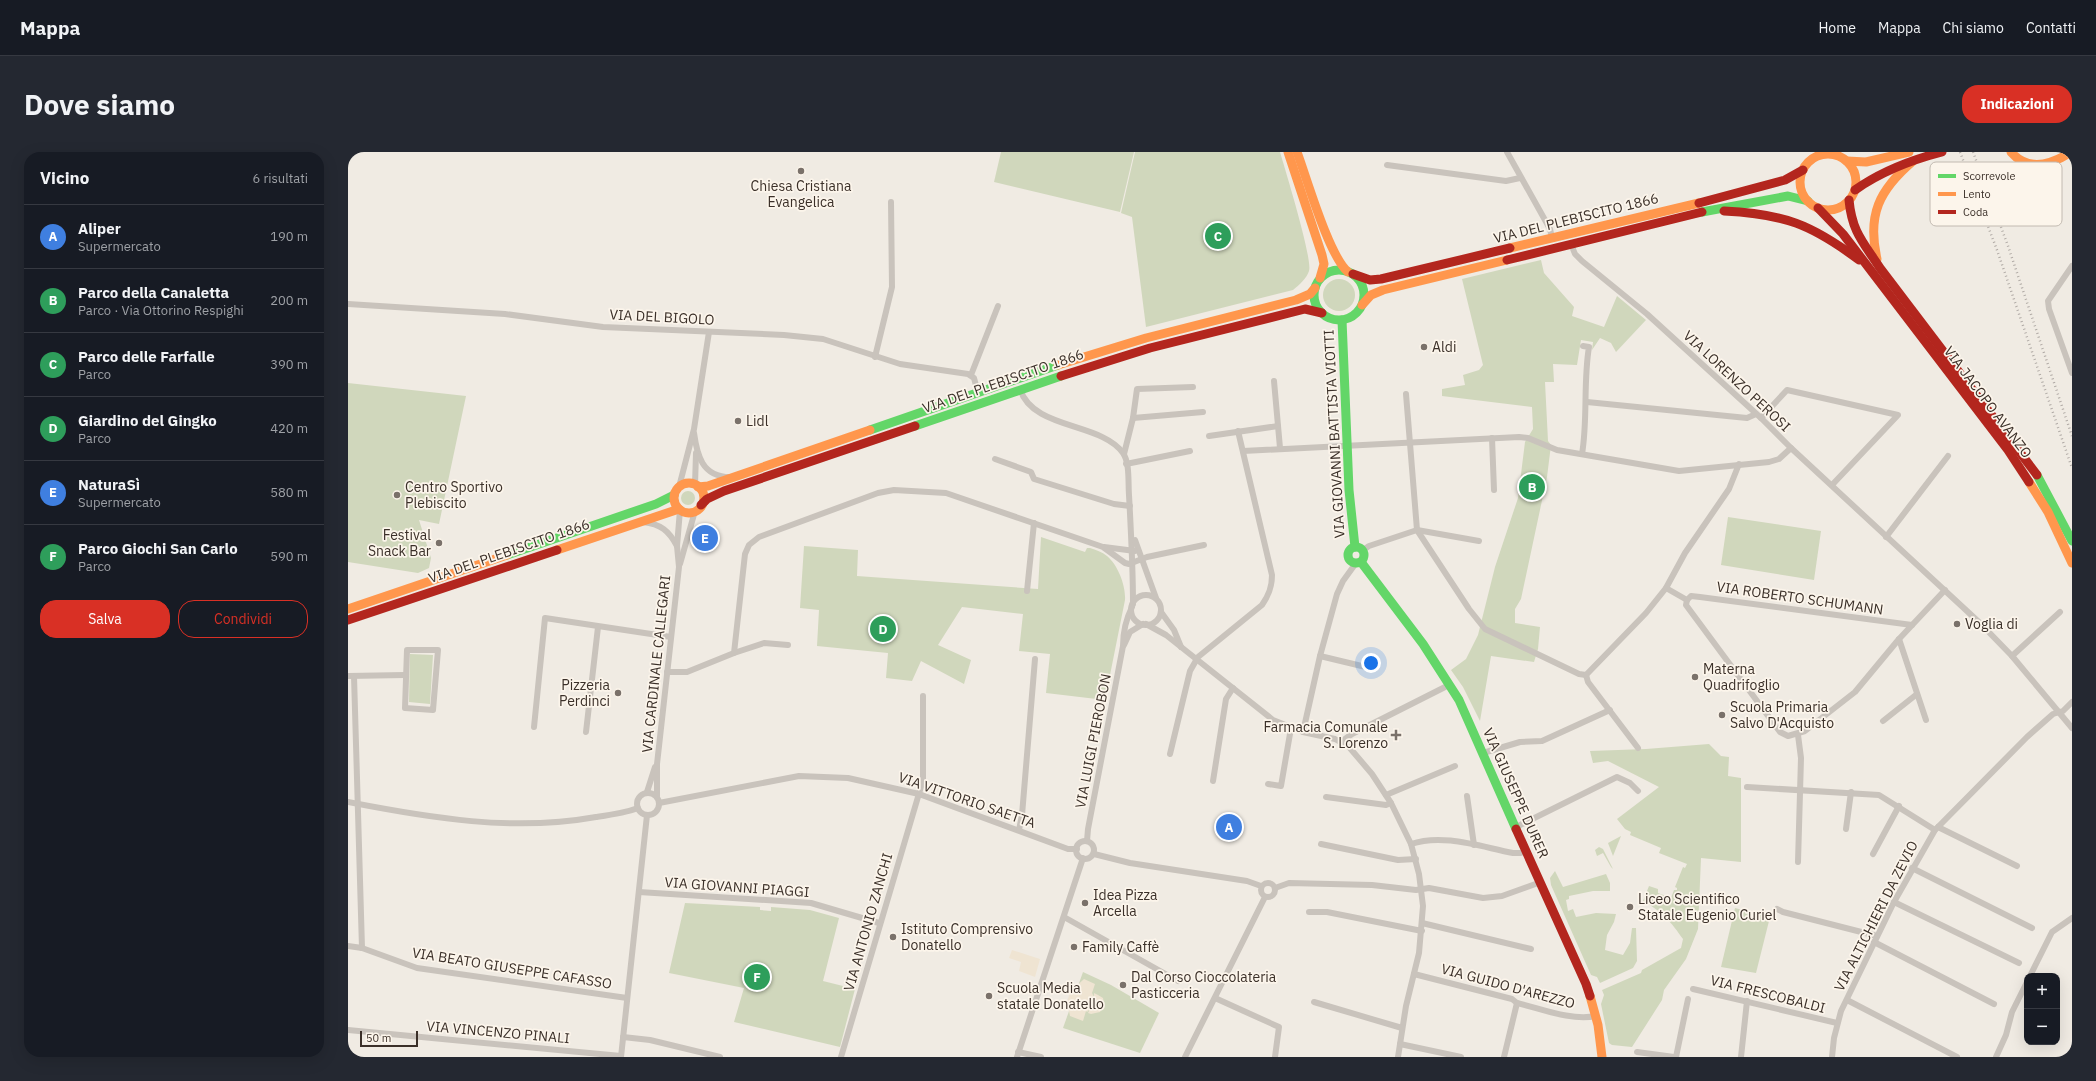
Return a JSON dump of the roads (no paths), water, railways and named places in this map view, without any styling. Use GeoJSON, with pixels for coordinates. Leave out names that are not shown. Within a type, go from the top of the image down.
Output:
{"type":"FeatureCollection","features":[{"type":"Feature","properties":{"kind":"main road"},"geometry":{"type":"LineString","coordinates":[[1288,152],[1324,264],[1315,288],[1314,297],[1316,306],[1330,319],[1342,320],[1353,316],[1362,305],[1364,299],[1362,285],[1351,273],[1342,267],[1335,255],[1297,152]]}},
{"type":"Feature","properties":{"kind":"main road"},"geometry":{"type":"LineString","coordinates":[[1909,152],[1866,162],[1847,161],[1835,155],[1822,155],[1810,161],[1803,170],[1800,183],[1804,196],[1818,208],[1831,210],[1838,208],[1849,200],[1855,190],[1882,173],[1942,152]]}},
{"type":"Feature","properties":{"kind":"main road"},"geometry":{"type":"LineString","coordinates":[[2011,152],[2019,161],[2023,162]]}},
{"type":"Feature","properties":{"kind":"main road"},"geometry":{"type":"LineString","coordinates":[[2054,162],[2071,152]]}},
{"type":"Feature","properties":{"kind":"main road"},"geometry":{"type":"LineString","coordinates":[[1847,161],[1855,174],[1855,190]]}},
{"type":"Feature","properties":{"kind":"main road","name":"VIA JACOPO AVANZO"},"geometry":{"type":"LineString","coordinates":[[1880,268],[1874,250],[1873,231],[1874,218],[1878,203],[1891,180],[1913,161]]}},
{"type":"Feature","properties":{"kind":"main road","name":"VIA DEL PLEBISCITO 1866"},"geometry":{"type":"LineString","coordinates":[[1351,273],[1370,280],[1381,279],[1755,189],[1785,180],[1803,170]]}},
{"type":"Feature","properties":{"kind":"main road","name":"VIA DEL PLEBISCITO 1866"},"geometry":{"type":"LineString","coordinates":[[1362,305],[1370,295],[1383,290],[1707,210],[1788,196],[1808,201]]}},
{"type":"Feature","properties":{"kind":"main road","name":"VIA JACOPO AVANZO"},"geometry":{"type":"LineString","coordinates":[[1849,200],[1851,219],[1856,232],[1880,268],[2018,446],[2040,480],[2072,542]]}},
{"type":"Feature","properties":{"kind":"main road","name":"VIA JACOPO AVANZO"},"geometry":{"type":"LineString","coordinates":[[1818,208],[1836,226],[2008,450],[2048,512],[2072,563]]}},
{"type":"Feature","properties":{"kind":"main road","name":"VIA JACOPO AVANZO"},"geometry":{"type":"LineString","coordinates":[[1707,210],[1758,212],[1796,222],[1824,235],[1868,267]]}},
{"type":"Feature","properties":{"kind":"main road"},"geometry":{"type":"LineString","coordinates":[[1320,278],[1325,274],[1337,270],[1351,273]]}},
{"type":"Feature","properties":{"kind":"main road","name":"VIA DEL PLEBISCITO 1866"},"geometry":{"type":"LineString","coordinates":[[696,486],[708,486],[1120,345],[1296,300],[1310,294],[1315,288]]}},
{"type":"Feature","properties":{"kind":"main road","name":"VIA DEL PLEBISCITO 1866"},"geometry":{"type":"LineString","coordinates":[[698,508],[707,499],[724,491],[1020,389],[1150,348],[1305,309],[1315,310],[1322,313]]}},
{"type":"Feature","properties":{"kind":"main road","name":"VIA GIOVANNI BATTISTA VIOTTI"},"geometry":{"type":"LineString","coordinates":[[1342,320],[1349,490],[1359,549],[1364,556],[1358,562],[1350,561],[1348,556],[1350,550],[1359,549]]}},
{"type":"Feature","properties":{"kind":"main road"},"geometry":{"type":"LineString","coordinates":[[688,483],[696,486],[703,495],[698,508],[687,513],[679,509],[676,505],[674,496],[679,487],[688,483]]}},
{"type":"Feature","properties":{"kind":"main road","name":"VIA DEL PLEBISCITO 1866"},"geometry":{"type":"LineString","coordinates":[[348,609],[656,504],[674,496]]}},
{"type":"Feature","properties":{"kind":"main road","name":"VIA DEL PLEBISCITO 1866"},"geometry":{"type":"LineString","coordinates":[[348,620],[636,522],[679,509]]}},
{"type":"Feature","properties":{"kind":"main road","name":"VIA GIUSEPPE DURER"},"geometry":{"type":"LineString","coordinates":[[1358,562],[1423,644],[1466,715],[1586,984],[1596,1016],[1602,1057]]}},
{"type":"Feature","properties":{"kind":"street"},"geometry":{"type":"LineString","coordinates":[[1507,152],[1520,178],[1550,229],[1552,238]]}},
{"type":"Feature","properties":{"kind":"street"},"geometry":{"type":"LineString","coordinates":[[1387,165],[1506,181],[1520,178]]}},
{"type":"Feature","properties":{"kind":"street"},"geometry":{"type":"LineString","coordinates":[[875,357],[892,287],[891,202]]}},
{"type":"Feature","properties":{"kind":"street","name":"VIA LORENZO PEROSI"},"geometry":{"type":"LineString","coordinates":[[1571,244],[1575,254],[1582,261],[1623,293],[1759,416],[1886,537],[1945,590],[2012,656],[2072,728]]}},
{"type":"Feature","properties":{"kind":"street"},"geometry":{"type":"LineString","coordinates":[[2072,266],[2048,301],[2049,309],[2072,373]]}},
{"type":"Feature","properties":{"kind":"street","name":"VIA DEL BIGOLO"},"geometry":{"type":"LineString","coordinates":[[348,304],[505,314],[603,326],[784,335],[822,339],[900,364],[971,375]]}},
{"type":"Feature","properties":{"kind":"street"},"geometry":{"type":"LineString","coordinates":[[978,393],[971,375],[998,306]]}},
{"type":"Feature","properties":{"kind":"street"},"geometry":{"type":"LineString","coordinates":[[679,487],[694,429],[709,332]]}},
{"type":"Feature","properties":{"kind":"street"},"geometry":{"type":"LineString","coordinates":[[1582,346],[1589,347],[1586,366],[1587,402],[1582,454]]}},
{"type":"Feature","properties":{"kind":"street"},"geometry":{"type":"LineString","coordinates":[[1274,381],[1280,448]]}},
{"type":"Feature","properties":{"kind":"street"},"geometry":{"type":"LineString","coordinates":[[1193,387],[1137,389],[1133,418],[1124,454],[1135,551],[1133,562],[1133,616],[1144,624],[1166,635],[1273,720],[1303,732],[1343,743],[1356,753],[1386,795],[1411,844],[1416,859],[1421,889],[1422,931],[1402,1028],[1398,1057]]}},
{"type":"Feature","properties":{"kind":"street"},"geometry":{"type":"LineString","coordinates":[[1020,389],[1025,399],[1037,410],[1054,420],[1110,441],[1124,454]]}},
{"type":"Feature","properties":{"kind":"street"},"geometry":{"type":"LineString","coordinates":[[1587,402],[1747,418],[1759,416],[1787,390],[1898,415],[1832,485]]}},
{"type":"Feature","properties":{"kind":"street"},"geometry":{"type":"LineString","coordinates":[[1406,394],[1417,530],[1477,620],[1485,629],[1495,636],[1579,674],[1586,675]]}},
{"type":"Feature","properties":{"kind":"street"},"geometry":{"type":"LineString","coordinates":[[1133,418],[1203,412]]}},
{"type":"Feature","properties":{"kind":"street"},"geometry":{"type":"LineString","coordinates":[[1209,436],[1278,426]]}},
{"type":"Feature","properties":{"kind":"street"},"geometry":{"type":"LineString","coordinates":[[694,429],[696,448],[696,486]]}},
{"type":"Feature","properties":{"kind":"street"},"geometry":{"type":"LineString","coordinates":[[1170,754],[1190,671],[1196,660],[1262,605],[1267,598],[1272,582],[1272,575],[1238,431]]}},
{"type":"Feature","properties":{"kind":"street"},"geometry":{"type":"LineString","coordinates":[[1492,438],[1494,490]]}},
{"type":"Feature","properties":{"kind":"street"},"geometry":{"type":"LineString","coordinates":[[1243,451],[1492,438],[1528,438],[1557,450],[1679,471],[1769,462],[1780,458],[1791,448]]}},
{"type":"Feature","properties":{"kind":"street"},"geometry":{"type":"LineString","coordinates":[[696,448],[700,462],[708,471],[724,477],[734,477]]}},
{"type":"Feature","properties":{"kind":"street"},"geometry":{"type":"LineString","coordinates":[[1126,464],[1190,451]]}},
{"type":"Feature","properties":{"kind":"street"},"geometry":{"type":"LineString","coordinates":[[1886,537],[1948,456]]}},
{"type":"Feature","properties":{"kind":"street"},"geometry":{"type":"LineString","coordinates":[[994,459],[1031,472],[1034,479],[1114,504],[1130,506]]}},
{"type":"Feature","properties":{"kind":"street"},"geometry":{"type":"LineString","coordinates":[[1586,675],[1646,613],[1666,588],[1685,553],[1729,489],[1739,464]]}},
{"type":"Feature","properties":{"kind":"street"},"geometry":{"type":"LineString","coordinates":[[734,653],[745,554],[749,546],[759,536],[888,490],[946,493],[1103,547],[1135,551]]}},
{"type":"Feature","properties":{"kind":"street","name":"VIA CARDINALE CALLEGARI"},"geometry":{"type":"LineString","coordinates":[[658,799],[656,764],[679,567],[698,508]]}},
{"type":"Feature","properties":{"kind":"street","name":"VIA CARDINALE CALLEGARI"},"geometry":{"type":"LineString","coordinates":[[679,509],[677,546],[679,567]]}},
{"type":"Feature","properties":{"kind":"street","name":"VIA CARDINALE CALLEGARI"},"geometry":{"type":"LineString","coordinates":[[636,522],[652,523],[662,526],[670,534],[677,546]]}},
{"type":"Feature","properties":{"kind":"street"},"geometry":{"type":"LineString","coordinates":[[1027,592],[1034,523]]}},
{"type":"Feature","properties":{"kind":"street"},"geometry":{"type":"LineString","coordinates":[[1359,549],[1417,530],[1479,541]]}},
{"type":"Feature","properties":{"kind":"street"},"geometry":{"type":"LineString","coordinates":[[1103,547],[1125,563],[1204,545]]}},
{"type":"Feature","properties":{"kind":"street"},"geometry":{"type":"LineString","coordinates":[[1135,551],[1140,559],[1156,598],[1160,603],[1161,612],[1174,630],[1182,648]]}},
{"type":"Feature","properties":{"kind":"street"},"geometry":{"type":"LineString","coordinates":[[1303,732],[1320,656],[1340,585],[1358,562]]}},
{"type":"Feature","properties":{"kind":"street"},"geometry":{"type":"LineString","coordinates":[[1666,588],[1687,600],[1686,605],[1780,732],[1788,736],[1798,735],[1855,692],[1899,639],[1945,590]]}},
{"type":"Feature","properties":{"kind":"street"},"geometry":{"type":"LineString","coordinates":[[1132,605],[1138,598],[1145,595],[1156,598]]}},
{"type":"Feature","properties":{"kind":"street","name":"VIA ROBERTO SCHUMANN"},"geometry":{"type":"LineString","coordinates":[[1687,600],[1691,596],[1912,625]]}},
{"type":"Feature","properties":{"kind":"street","name":"VIA LUIGI PIEROBON"},"geometry":{"type":"LineString","coordinates":[[1087,841],[1087,834],[1123,646],[1127,617],[1132,605]]}},
{"type":"Feature","properties":{"kind":"street"},"geometry":{"type":"LineString","coordinates":[[1144,624],[1157,620],[1161,612]]}},
{"type":"Feature","properties":{"kind":"street"},"geometry":{"type":"LineString","coordinates":[[2012,656],[2060,612]]}},
{"type":"Feature","properties":{"kind":"street"},"geometry":{"type":"LineString","coordinates":[[534,727],[545,618],[671,637]]}},
{"type":"Feature","properties":{"kind":"street","name":"VIA LUIGI PIEROBON"},"geometry":{"type":"LineString","coordinates":[[1123,646],[1130,632],[1144,624]]}},
{"type":"Feature","properties":{"kind":"street"},"geometry":{"type":"LineString","coordinates":[[586,732],[598,627]]}},
{"type":"Feature","properties":{"kind":"street"},"geometry":{"type":"LineString","coordinates":[[1899,639],[1926,720]]}},
{"type":"Feature","properties":{"kind":"street"},"geometry":{"type":"LineString","coordinates":[[667,672],[687,672],[734,653],[764,644],[788,645]]}},
{"type":"Feature","properties":{"kind":"street"},"geometry":{"type":"LineString","coordinates":[[407,650],[438,650],[434,710],[405,708],[405,675],[407,650]]}},
{"type":"Feature","properties":{"kind":"street"},"geometry":{"type":"LineString","coordinates":[[1320,656],[1370,668]]}},
{"type":"Feature","properties":{"kind":"street"},"geometry":{"type":"LineString","coordinates":[[1019,830],[1022,815],[1035,659]]}},
{"type":"Feature","properties":{"kind":"street"},"geometry":{"type":"LineString","coordinates":[[362,948],[351,676],[405,675]]}},
{"type":"Feature","properties":{"kind":"street"},"geometry":{"type":"LineString","coordinates":[[1586,675],[1588,682],[1638,748]]}},
{"type":"Feature","properties":{"kind":"street"},"geometry":{"type":"LineString","coordinates":[[1343,743],[1345,739],[1352,734],[1449,685]]}},
{"type":"Feature","properties":{"kind":"street"},"geometry":{"type":"LineString","coordinates":[[1213,781],[1226,699],[1234,688]]}},
{"type":"Feature","properties":{"kind":"street"},"geometry":{"type":"LineString","coordinates":[[1882,721],[1917,694]]}},
{"type":"Feature","properties":{"kind":"street","name":"VIA ANTONIO ZANCHI"},"geometry":{"type":"LineString","coordinates":[[841,1057],[879,923],[923,780],[923,696]]}},
{"type":"Feature","properties":{"kind":"street","name":"VIA ALTICHIERI DA ZEVIO"},"geometry":{"type":"LineString","coordinates":[[1832,1057],[1837,1023],[1847,1000],[1894,902],[1912,868],[1937,828],[2027,737],[2053,714],[2058,713],[2072,702]]}},
{"type":"Feature","properties":{"kind":"street"},"geometry":{"type":"LineString","coordinates":[[1483,753],[1520,742],[1542,741],[1610,710]]}},
{"type":"Feature","properties":{"kind":"street"},"geometry":{"type":"LineString","coordinates":[[1268,784],[1281,786],[1291,728]]}},
{"type":"Feature","properties":{"kind":"street"},"geometry":{"type":"LineString","coordinates":[[1798,735],[1801,747],[1798,862]]}},
{"type":"Feature","properties":{"kind":"street","name":"VIA CARDINALE CALLEGARI"},"geometry":{"type":"LineString","coordinates":[[638,808],[638,798],[647,792],[656,764]]}},
{"type":"Feature","properties":{"kind":"street"},"geometry":{"type":"LineString","coordinates":[[1386,795],[1455,766]]}},
{"type":"Feature","properties":{"kind":"street","name":"VIA VITTORIO SAETTA"},"geometry":{"type":"LineString","coordinates":[[658,799],[670,802],[780,779],[815,775],[848,778],[919,794],[1068,849],[1077,849]]}},
{"type":"Feature","properties":{"kind":"street"},"geometry":{"type":"LineString","coordinates":[[1516,827],[1617,778],[1630,782],[1638,791]]}},
{"type":"Feature","properties":{"kind":"street"},"geometry":{"type":"LineString","coordinates":[[1746,787],[1851,792],[1879,795],[1937,828],[2017,866]]}},
{"type":"Feature","properties":{"kind":"street"},"geometry":{"type":"LineString","coordinates":[[647,792],[658,799],[656,811],[648,815]]}},
{"type":"Feature","properties":{"kind":"street"},"geometry":{"type":"LineString","coordinates":[[1846,829],[1851,792]]}},
{"type":"Feature","properties":{"kind":"street"},"geometry":{"type":"LineString","coordinates":[[1467,796],[1474,845]]}},
{"type":"Feature","properties":{"kind":"street"},"geometry":{"type":"LineString","coordinates":[[1326,797],[1386,805],[1390,803]]}},
{"type":"Feature","properties":{"kind":"street"},"geometry":{"type":"LineString","coordinates":[[348,802],[444,819],[511,824],[585,820],[638,808],[648,815]]}},
{"type":"Feature","properties":{"kind":"street"},"geometry":{"type":"LineString","coordinates":[[1873,854],[1900,806]]}},
{"type":"Feature","properties":{"kind":"street"},"geometry":{"type":"LineString","coordinates":[[621,1057],[648,815]]}},
{"type":"Feature","properties":{"kind":"street"},"geometry":{"type":"LineString","coordinates":[[1411,844],[1439,840],[1513,853],[1521,853],[1526,850]]}},
{"type":"Feature","properties":{"kind":"street"},"geometry":{"type":"LineString","coordinates":[[1094,854],[1094,847],[1087,841],[1080,843],[1077,849],[1078,855],[1082,858],[1088,858],[1094,854],[1130,863],[1247,881],[1261,886]]}},
{"type":"Feature","properties":{"kind":"street"},"geometry":{"type":"LineString","coordinates":[[1321,844],[1398,860],[1416,859]]}},
{"type":"Feature","properties":{"kind":"street"},"geometry":{"type":"LineString","coordinates":[[1041,1057],[1018,1054],[1064,917],[1082,858]]}},
{"type":"Feature","properties":{"kind":"street"},"geometry":{"type":"LineString","coordinates":[[1912,868],[2032,928]]}},
{"type":"Feature","properties":{"kind":"street"},"geometry":{"type":"LineString","coordinates":[[1275,888],[1297,883],[1372,885],[1421,889],[1429,888],[1467,896],[1493,898],[1520,891],[1541,882]]}},
{"type":"Feature","properties":{"kind":"street"},"geometry":{"type":"LineString","coordinates":[[1261,886],[1265,883],[1269,883],[1275,888]]}},
{"type":"Feature","properties":{"kind":"street"},"geometry":{"type":"LineString","coordinates":[[1261,886],[1261,892],[1265,897]]}},
{"type":"Feature","properties":{"kind":"street"},"geometry":{"type":"LineString","coordinates":[[1265,897],[1272,896],[1275,892],[1275,888]]}},
{"type":"Feature","properties":{"kind":"street","name":"VIA GIOVANNI PIAGGI"},"geometry":{"type":"LineString","coordinates":[[639,892],[811,903],[879,923]]}},
{"type":"Feature","properties":{"kind":"street"},"geometry":{"type":"LineString","coordinates":[[1185,1057],[1265,897]]}},
{"type":"Feature","properties":{"kind":"street"},"geometry":{"type":"LineString","coordinates":[[1894,902],[2019,963]]}},
{"type":"Feature","properties":{"kind":"street"},"geometry":{"type":"LineString","coordinates":[[1777,909],[1877,936]]}},
{"type":"Feature","properties":{"kind":"street"},"geometry":{"type":"LineString","coordinates":[[1309,912],[1327,912],[1422,931]]}},
{"type":"Feature","properties":{"kind":"street"},"geometry":{"type":"LineString","coordinates":[[1064,917],[1178,981]]}},
{"type":"Feature","properties":{"kind":"street"},"geometry":{"type":"LineString","coordinates":[[2032,973],[2052,932],[2072,918]]}},
{"type":"Feature","properties":{"kind":"street"},"geometry":{"type":"LineString","coordinates":[[1422,923],[1531,949]]}},
{"type":"Feature","properties":{"kind":"street"},"geometry":{"type":"LineString","coordinates":[[1874,942],[1994,1004]]}},
{"type":"Feature","properties":{"kind":"street","name":"VIA BEATO GIUSEPPE CAFASSO"},"geometry":{"type":"LineString","coordinates":[[348,946],[362,948],[417,968],[627,998]]}},
{"type":"Feature","properties":{"kind":"street","name":"VIA GUIDO D'AREZZO"},"geometry":{"type":"LineString","coordinates":[[1414,974],[1512,999],[1517,1003],[1573,1016],[1596,1016]]}},
{"type":"Feature","properties":{"kind":"street"},"geometry":{"type":"LineString","coordinates":[[1996,1057],[2006,1035],[2012,1012],[2024,988]]}},
{"type":"Feature","properties":{"kind":"street","name":"VIA FRESCOBALDI"},"geometry":{"type":"LineString","coordinates":[[1694,989],[1837,1023]]}},
{"type":"Feature","properties":{"kind":"street"},"geometry":{"type":"LineString","coordinates":[[1215,998],[1279,1027],[1275,1057]]}},
{"type":"Feature","properties":{"kind":"street"},"geometry":{"type":"LineString","coordinates":[[1637,1052],[1675,1057],[1688,999]]}},
{"type":"Feature","properties":{"kind":"street"},"geometry":{"type":"LineString","coordinates":[[1847,1000],[1957,1057]]}},
{"type":"Feature","properties":{"kind":"street"},"geometry":{"type":"LineString","coordinates":[[1741,1057],[1747,1001]]}},
{"type":"Feature","properties":{"kind":"street"},"geometry":{"type":"LineString","coordinates":[[1314,1002],[1402,1028]]}},
{"type":"Feature","properties":{"kind":"street"},"geometry":{"type":"LineString","coordinates":[[1504,1057],[1517,1003]]}},
{"type":"Feature","properties":{"kind":"street","name":"VIA VINCENZO PINALI"},"geometry":{"type":"LineString","coordinates":[[348,1030],[621,1057]]}},
{"type":"Feature","properties":{"kind":"street"},"geometry":{"type":"LineString","coordinates":[[623,1037],[650,1040],[720,1057]]}},
{"type":"Feature","properties":{"kind":"street"},"geometry":{"type":"LineString","coordinates":[[1400,1044],[1461,1057]]}},
{"type":"Feature","properties":{"kind":"railway"},"geometry":{"type":"LineString","coordinates":[[1960,152],[1964,162]]}},
{"type":"Feature","properties":{"kind":"railway"},"geometry":{"type":"LineString","coordinates":[[1973,152],[1977,162]]}},
{"type":"Feature","properties":{"kind":"railway"},"geometry":{"type":"LineString","coordinates":[[1988,226],[2072,468]]}},
{"type":"Feature","properties":{"kind":"railway"},"geometry":{"type":"LineString","coordinates":[[2001,226],[2072,436]]}},
{"type":"Feature","properties":{"kind":"place","name":"Chiesa Cristiana Evangelica"},"geometry":{"type":"Point","coordinates":[801,171]}},
{"type":"Feature","properties":{"kind":"place","name":"Parco delle Farfalle"},"geometry":{"type":"Point","coordinates":[1218,236]}},
{"type":"Feature","properties":{"kind":"place","name":"Aldi"},"geometry":{"type":"Point","coordinates":[1424,347]}},
{"type":"Feature","properties":{"kind":"place","name":"Lidl"},"geometry":{"type":"Point","coordinates":[738,421]}},
{"type":"Feature","properties":{"kind":"place","name":"Parco della Canaletta"},"geometry":{"type":"Point","coordinates":[1532,487]}},
{"type":"Feature","properties":{"kind":"place","name":"Centro Sportivo Plebiscito"},"geometry":{"type":"Point","coordinates":[397,495]}},
{"type":"Feature","properties":{"kind":"place","name":"NaturaSì"},"geometry":{"type":"Point","coordinates":[705,538]}},
{"type":"Feature","properties":{"kind":"place","name":"Festival Snack Bar"},"geometry":{"type":"Point","coordinates":[439,543]}},
{"type":"Feature","properties":{"kind":"place","name":"Voglia di"},"geometry":{"type":"Point","coordinates":[1957,624]}},
{"type":"Feature","properties":{"kind":"place","name":"Giardino del Gingko"},"geometry":{"type":"Point","coordinates":[883,629]}},
{"type":"Feature","properties":{"kind":"place","name":"Materna Quadrifoglio"},"geometry":{"type":"Point","coordinates":[1695,677]}},
{"type":"Feature","properties":{"kind":"place","name":"Pizzeria Perdinci"},"geometry":{"type":"Point","coordinates":[618,693]}},
{"type":"Feature","properties":{"kind":"place","name":"Scuola Primaria Salvo D'Acquisto"},"geometry":{"type":"Point","coordinates":[1722,715]}},
{"type":"Feature","properties":{"kind":"place","name":"Farmacia Comunale S. Lorenzo"},"geometry":{"type":"Point","coordinates":[1396,735]}},
{"type":"Feature","properties":{"kind":"place","name":"Aliper"},"geometry":{"type":"Point","coordinates":[1229,827]}},
{"type":"Feature","properties":{"kind":"place","name":"Idea Pizza Arcella"},"geometry":{"type":"Point","coordinates":[1085,903]}},
{"type":"Feature","properties":{"kind":"place","name":"Liceo Scientifico Statale Eugenio Curiel"},"geometry":{"type":"Point","coordinates":[1630,907]}},
{"type":"Feature","properties":{"kind":"place","name":"Istituto Comprensivo Donatello"},"geometry":{"type":"Point","coordinates":[893,937]}},
{"type":"Feature","properties":{"kind":"place","name":"Family Caffè"},"geometry":{"type":"Point","coordinates":[1074,947]}},
{"type":"Feature","properties":{"kind":"place","name":"Parco Giochi San Carlo"},"geometry":{"type":"Point","coordinates":[757,977]}},
{"type":"Feature","properties":{"kind":"place","name":"Dal Corso Cioccolateria Pasticceria"},"geometry":{"type":"Point","coordinates":[1123,985]}},
{"type":"Feature","properties":{"kind":"place","name":"Scuola Media statale Donatello"},"geometry":{"type":"Point","coordinates":[989,996]}}]}
